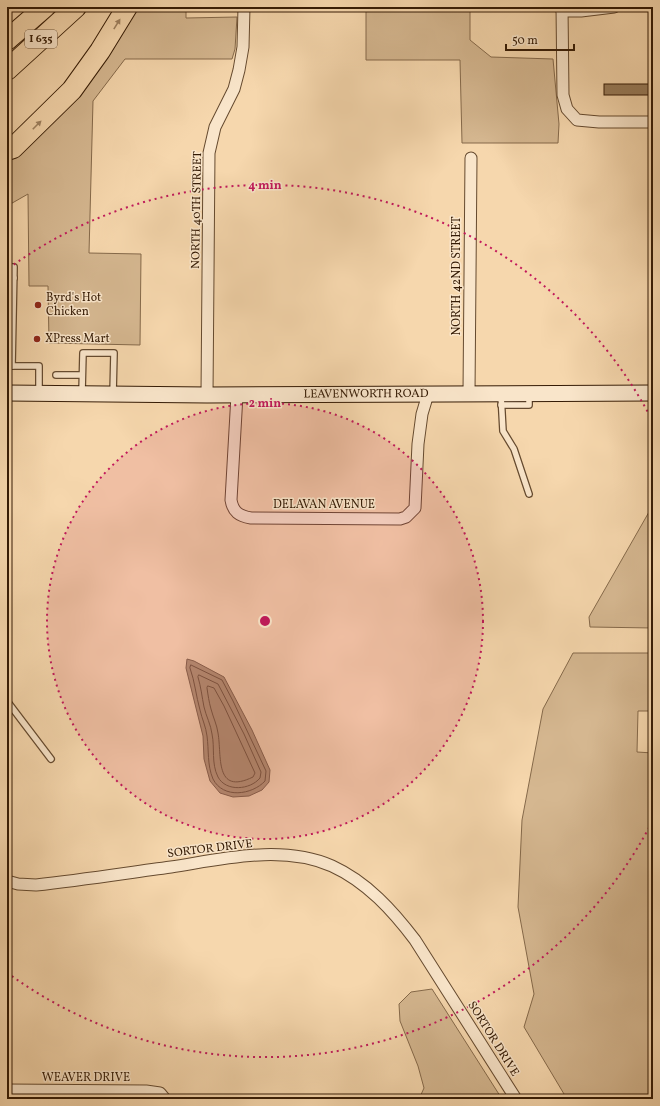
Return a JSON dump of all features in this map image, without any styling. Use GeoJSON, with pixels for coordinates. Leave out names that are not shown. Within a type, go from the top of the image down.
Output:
{"type":"FeatureCollection","features":[{"type":"Feature","properties":{"kind":"highway","name":"I 635"},"geometry":{"type":"LineString","coordinates":[[7,40],[45,7]]}},
{"type":"Feature","properties":{"kind":"highway","name":"I 635"},"geometry":{"type":"LineString","coordinates":[[7,70],[76,7]]}},
{"type":"Feature","properties":{"kind":"highway"},"geometry":{"type":"LineString","coordinates":[[9,150],[72,90],[100,51],[127,7]]}},
{"type":"Feature","properties":{"kind":"main road","name":"LEAVENWORTH ROAD"},"geometry":{"type":"LineString","coordinates":[[7,393],[207,395],[469,393],[501,399],[529,393],[653,393]]}},
{"type":"Feature","properties":{"kind":"street","name":"NORTH 40TH STREET"},"geometry":{"type":"LineString","coordinates":[[207,395],[209,152],[215,127],[234,89],[239,70],[243,47],[244,7]]}},
{"type":"Feature","properties":{"kind":"street"},"geometry":{"type":"LineString","coordinates":[[614,7],[581,11],[562,9],[563,95],[567,109],[577,120],[600,122],[653,122]]}},
{"type":"Feature","properties":{"kind":"street","name":"NORTH 42ND STREET"},"geometry":{"type":"LineString","coordinates":[[469,393],[471,158]]}},
{"type":"Feature","properties":{"kind":"street","name":"DELAVAN AVENUE"},"geometry":{"type":"LineString","coordinates":[[237,395],[231,500],[232,506],[237,513],[244,517],[251,518],[400,519],[406,517],[415,508],[418,444],[422,414],[428,394]]}},
{"type":"Feature","properties":{"kind":"street","name":"SORTOR DRIVE"},"geometry":{"type":"LineString","coordinates":[[7,881],[36,885],[243,856],[295,856],[331,866],[362,884],[397,917],[415,940],[516,1099]]}},
{"type":"Feature","properties":{"kind":"street","name":"WEAVER DRIVE"},"geometry":{"type":"LineString","coordinates":[[7,1090],[29,1095],[146,1091],[160,1093],[164,1097]]}},
{"type":"Feature","properties":{"kind":"lane"},"geometry":{"type":"LineString","coordinates":[[7,267],[14,267],[14,278],[10,293],[9,366],[39,366],[39,393]]}},
{"type":"Feature","properties":{"kind":"lane"},"geometry":{"type":"LineString","coordinates":[[7,278],[14,278]]}},
{"type":"Feature","properties":{"kind":"lane"},"geometry":{"type":"LineString","coordinates":[[82,394],[83,352],[114,353],[113,394]]}},
{"type":"Feature","properties":{"kind":"lane"},"geometry":{"type":"LineString","coordinates":[[56,375],[82,375]]}},
{"type":"Feature","properties":{"kind":"lane"},"geometry":{"type":"LineString","coordinates":[[501,399],[503,431],[514,449],[528,494]]}},
{"type":"Feature","properties":{"kind":"lane"},"geometry":{"type":"LineString","coordinates":[[7,701],[51,759]]}},
{"type":"Feature","properties":{"kind":"shaded area"},"geometry":{"type":"Polygon","coordinates":[[[136,7],[186,7],[186,18],[237,17],[235,49],[232,59],[125,59],[93,101],[89,253],[141,254],[140,345],[49,343],[48,286],[29,286],[28,194],[7,206],[7,163],[44,132],[80,92],[112,51],[136,7]]]}},
{"type":"Feature","properties":{"kind":"shaded area"},"geometry":{"type":"Polygon","coordinates":[[[366,7],[470,7],[470,40],[491,57],[553,59],[559,124],[558,143],[462,143],[460,60],[366,60],[366,7]]]}},
{"type":"Feature","properties":{"kind":"shaded area"},"geometry":{"type":"Polygon","coordinates":[[[653,505],[653,628],[590,627],[589,617],[653,505]]]}},
{"type":"Feature","properties":{"kind":"shaded area"},"geometry":{"type":"Polygon","coordinates":[[[573,653],[653,653],[653,711],[638,711],[637,752],[653,753],[653,1099],[567,1099],[524,1027],[534,994],[518,907],[522,820],[543,709],[573,653]]]}},
{"type":"Feature","properties":{"kind":"shaded area"},"geometry":{"type":"Polygon","coordinates":[[[432,989],[502,1099],[419,1099],[424,1088],[418,1066],[400,1021],[399,1004],[411,992],[432,989]]]}},
{"type":"Feature","properties":{"kind":"water"},"geometry":{"type":"Polygon","coordinates":[[[187,659],[194,661],[224,677],[252,730],[270,770],[269,782],[262,790],[249,796],[233,797],[220,793],[210,781],[204,759],[203,736],[186,668],[187,659]]]}},
{"type":"Feature","properties":{"kind":"building"},"geometry":{"type":"Polygon","coordinates":[[[604,84],[653,84],[653,95],[604,95],[604,84]]]}},
{"type":"Feature","properties":{"kind":"place","name":"Byrd's Hot Chicken"},"geometry":{"type":"Point","coordinates":[38,305]}},
{"type":"Feature","properties":{"kind":"place","name":"XPress Mart"},"geometry":{"type":"Point","coordinates":[37,339]}}]}
